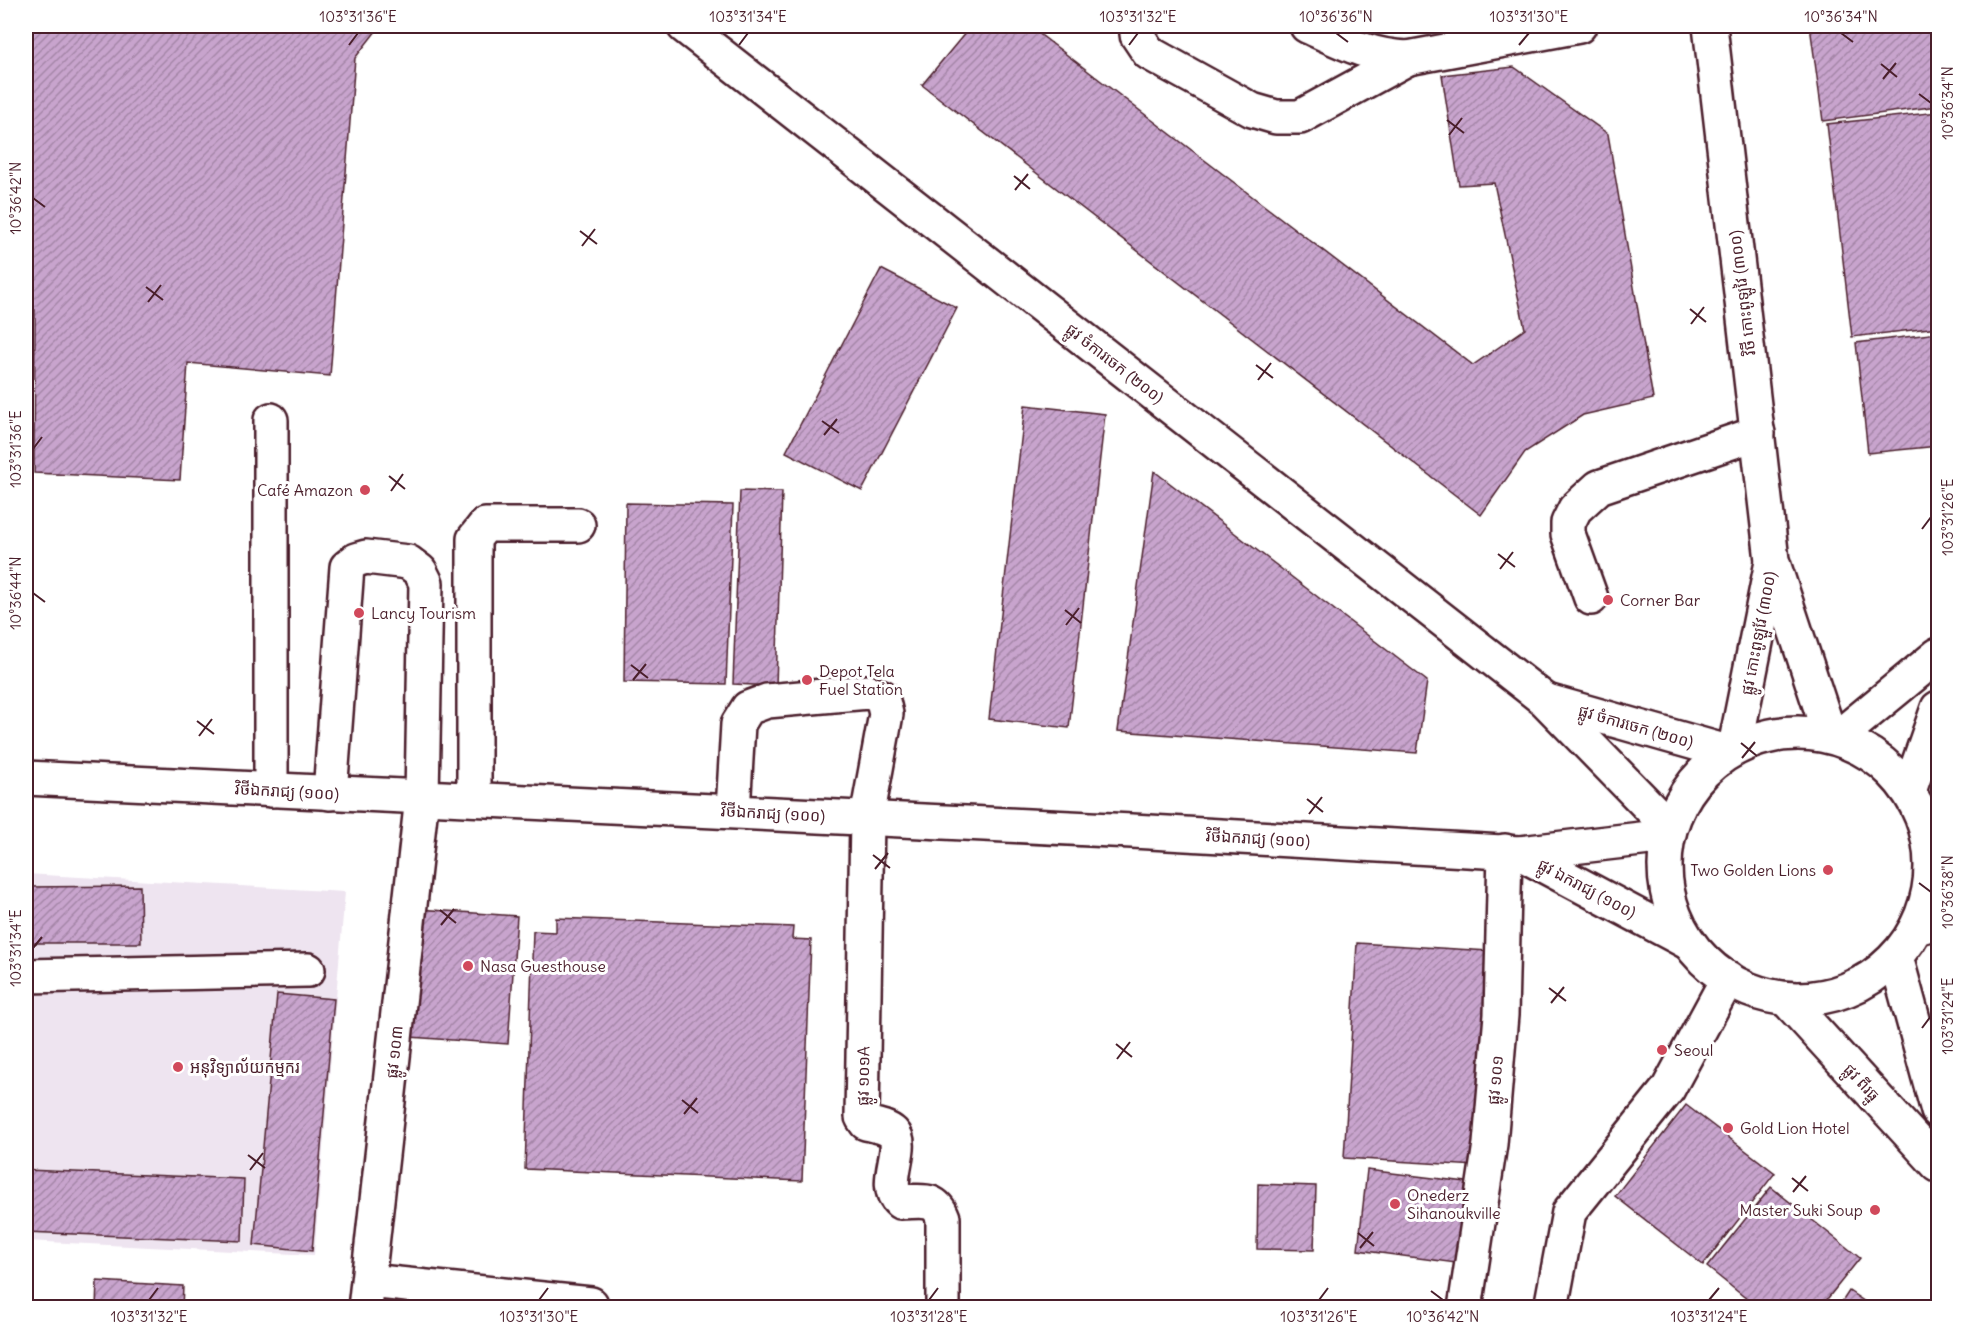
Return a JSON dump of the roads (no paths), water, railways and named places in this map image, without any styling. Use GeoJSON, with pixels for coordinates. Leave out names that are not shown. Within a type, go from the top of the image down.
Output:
{"type":"FeatureCollection","features":[{"type":"Feature","properties":{"kind":"main road","name":"ផ្លូវ ចំការចេក (២០០)"},"geometry":{"type":"LineString","coordinates":[[684,26],[1545,700],[1668,831]]}},
{"type":"Feature","properties":{"kind":"main road"},"geometry":{"type":"LineString","coordinates":[[1137,26],[1137,35],[1149,53],[1252,110],[1276,117],[1300,117],[1408,58]]}},
{"type":"Feature","properties":{"kind":"main road"},"geometry":{"type":"LineString","coordinates":[[1306,26],[1354,47],[1385,57],[1408,58],[1579,26]]}},
{"type":"Feature","properties":{"kind":"main road","name":"វិថី កោះពូឡូវៃ (៣០០)"},"geometry":{"type":"LineString","coordinates":[[1710,26],[1772,560]]}},
{"type":"Feature","properties":{"kind":"main road"},"geometry":{"type":"LineString","coordinates":[[271,420],[271,790]]}},
{"type":"Feature","properties":{"kind":"main road"},"geometry":{"type":"LineString","coordinates":[[1591,598],[1568,534],[1568,523],[1575,509],[1599,487],[1758,433]]}},
{"type":"Feature","properties":{"kind":"main road"},"geometry":{"type":"LineString","coordinates":[[474,799],[474,539],[485,525],[578,525]]}},
{"type":"Feature","properties":{"kind":"main road","name":"ផ្លូវ ១០៣"},"geometry":{"type":"LineString","coordinates":[[330,793],[347,567],[356,560],[366,557],[408,562],[420,571],[426,583],[422,797],[367,1294]]}},
{"type":"Feature","properties":{"kind":"main road","name":"ផ្លូវ កោះពូឡួវែ (៣០០)"},"geometry":{"type":"LineString","coordinates":[[1772,560],[1834,737]]}},
{"type":"Feature","properties":{"kind":"main road","name":"ផ្លូវ កោះពូឡួវែ (៣០០)"},"geometry":{"type":"LineString","coordinates":[[1731,749],[1772,560]]}},
{"type":"Feature","properties":{"kind":"main road"},"geometry":{"type":"LineString","coordinates":[[1834,737],[1938,655]]}},
{"type":"Feature","properties":{"kind":"main road"},"geometry":{"type":"LineString","coordinates":[[733,811],[738,724],[748,708],[767,701],[868,693],[882,697],[886,714],[867,818]]}},
{"type":"Feature","properties":{"kind":"main road","name":"ផ្លូវ ចំការចេក (២០០)"},"geometry":{"type":"LineString","coordinates":[[1545,700],[1731,749]]}},
{"type":"Feature","properties":{"kind":"main road"},"geometry":{"type":"LineString","coordinates":[[1923,809],[1890,769],[1865,751],[1834,737],[1782,733],[1731,749],[1689,786],[1677,805],[1668,831],[1664,874],[1672,910],[1689,943],[1713,969],[1741,986],[1786,999],[1827,996],[1864,982],[1896,957],[1928,925],[1927,902],[1932,874],[1930,845],[1923,809],[1938,708]]}},
{"type":"Feature","properties":{"kind":"main road","name":"វិថីឯករាជ្យ (១០០)"},"geometry":{"type":"LineString","coordinates":[[26,778],[733,811],[1512,852]]}},
{"type":"Feature","properties":{"kind":"main road","name":"ផ្លូវ ១០១A"},"geometry":{"type":"LineString","coordinates":[[867,818],[862,1116],[866,1123],[888,1129],[895,1134],[897,1142],[892,1189],[895,1197],[900,1202],[931,1202],[939,1207],[944,1218],[943,1308]]}},
{"type":"Feature","properties":{"kind":"main road","name":"ផ្លូវ ឯករាជ្យ (១០០)"},"geometry":{"type":"LineString","coordinates":[[1512,852],[1668,831]]}},
{"type":"Feature","properties":{"kind":"main road","name":"ផ្លូវ ឯករាជ្យ (១០០)"},"geometry":{"type":"LineString","coordinates":[[1512,852],[1689,943]]}},
{"type":"Feature","properties":{"kind":"main road","name":"ផ្លូវ ១០១"},"geometry":{"type":"LineString","coordinates":[[1465,1308],[1490,1144],[1512,852]]}},
{"type":"Feature","properties":{"kind":"main road"},"geometry":{"type":"LineString","coordinates":[[1896,957],[1938,1111]]}},
{"type":"Feature","properties":{"kind":"main road"},"geometry":{"type":"LineString","coordinates":[[26,976],[308,970]]}},
{"type":"Feature","properties":{"kind":"main road"},"geometry":{"type":"LineString","coordinates":[[1551,1308],[1569,1212],[1668,1089],[1728,978]]}},
{"type":"Feature","properties":{"kind":"main road","name":"ផ្លូវ ពីរធ្នូ"},"geometry":{"type":"LineString","coordinates":[[1786,999],[1938,1164]]}},
{"type":"Feature","properties":{"kind":"main road"},"geometry":{"type":"LineString","coordinates":[[367,1294],[591,1304]]}},
{"type":"Feature","properties":{"kind":"place","name":"Café Amazon"},"geometry":{"type":"Point","coordinates":[365,490]}},
{"type":"Feature","properties":{"kind":"place","name":"Corner Bar"},"geometry":{"type":"Point","coordinates":[1608,600]}},
{"type":"Feature","properties":{"kind":"place","name":"Lancy Tourism"},"geometry":{"type":"Point","coordinates":[359,613]}},
{"type":"Feature","properties":{"kind":"place","name":"Depot Tela Fuel Station"},"geometry":{"type":"Point","coordinates":[807,680]}},
{"type":"Feature","properties":{"kind":"place","name":"Two Golden Lions"},"geometry":{"type":"Point","coordinates":[1828,870]}},
{"type":"Feature","properties":{"kind":"place","name":"Nasa Guesthouse"},"geometry":{"type":"Point","coordinates":[468,966]}},
{"type":"Feature","properties":{"kind":"place","name":"Seoul"},"geometry":{"type":"Point","coordinates":[1662,1050]}},
{"type":"Feature","properties":{"kind":"place","name":"អនុវិទ្យាល័យកម្មករ"},"geometry":{"type":"Point","coordinates":[178,1067]}},
{"type":"Feature","properties":{"kind":"place","name":"Gold Lion Hotel"},"geometry":{"type":"Point","coordinates":[1728,1128]}},
{"type":"Feature","properties":{"kind":"place","name":"Onederz Sihanoukville"},"geometry":{"type":"Point","coordinates":[1395,1204]}},
{"type":"Feature","properties":{"kind":"place","name":"Master Suki Soup"},"geometry":{"type":"Point","coordinates":[1875,1210]}}]}
